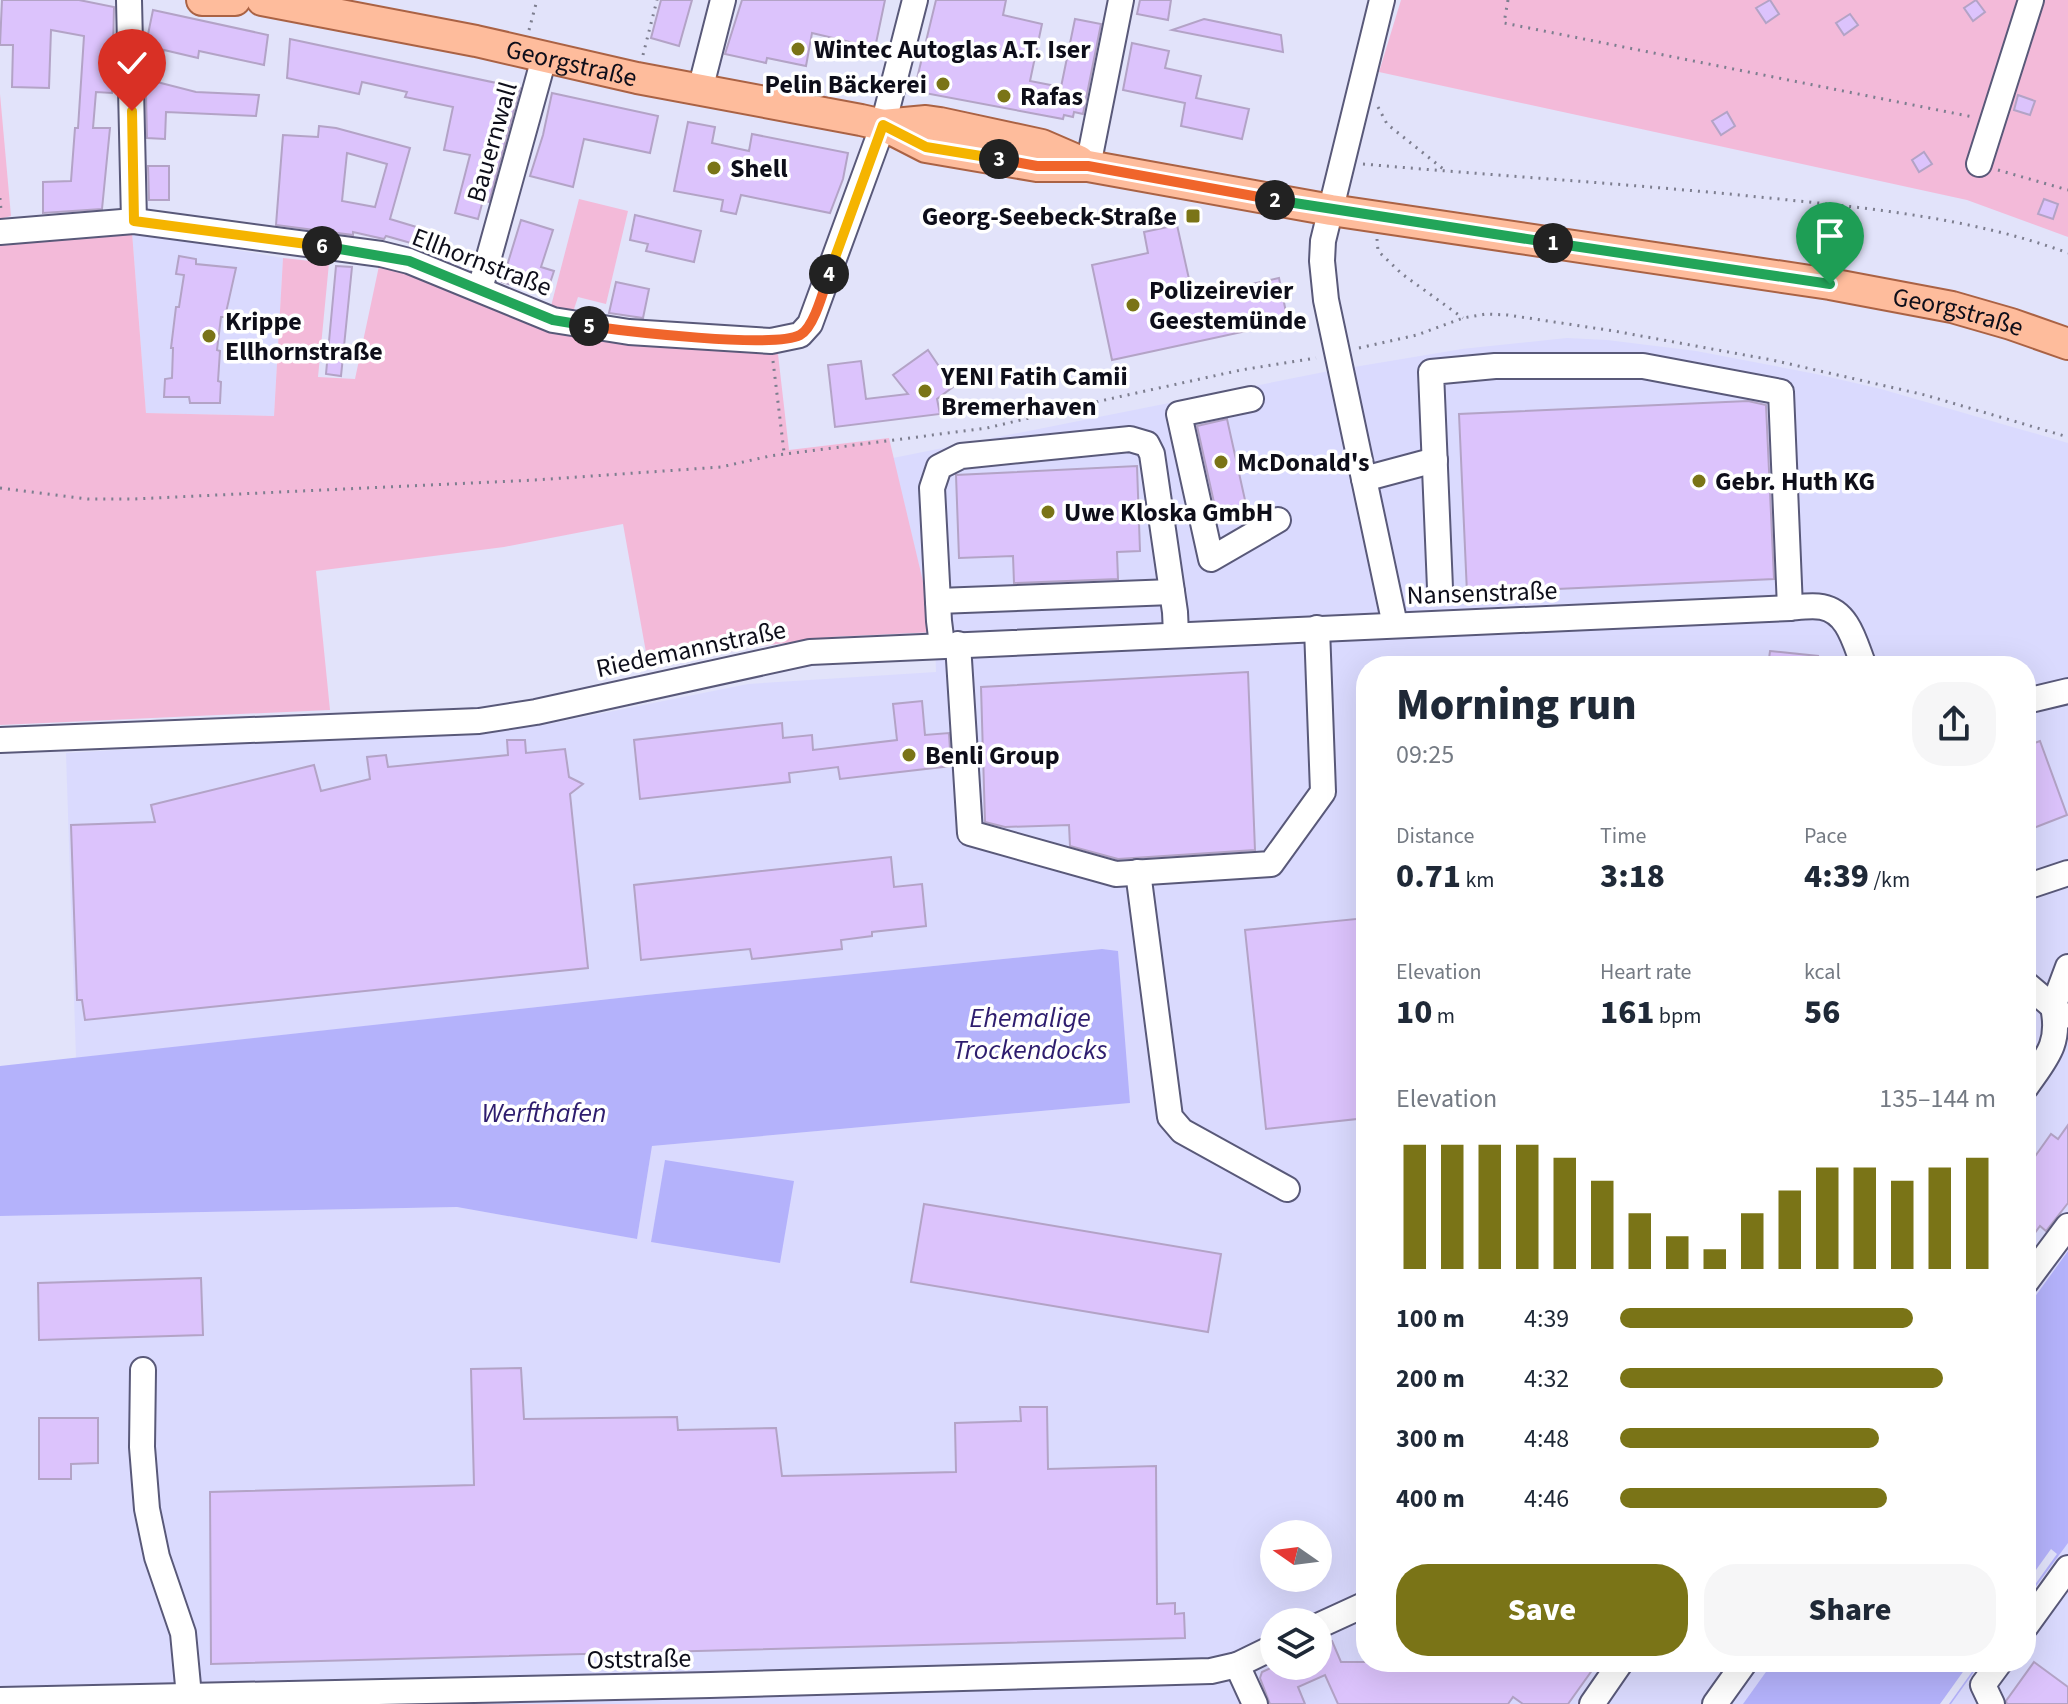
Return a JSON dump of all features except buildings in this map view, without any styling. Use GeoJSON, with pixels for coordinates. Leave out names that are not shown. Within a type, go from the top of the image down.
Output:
{"type":"FeatureCollection","features":[{"type":"Feature","properties":{"kind":"main road"},"geometry":{"type":"LineString","coordinates":[[202,0],[235,0]]}},
{"type":"Feature","properties":{"kind":"main road","name":"Georgstraße"},"geometry":{"type":"LineString","coordinates":[[262,0],[403,26],[637,78],[883,125],[926,121],[940,123],[1042,145],[1088,166],[1331,210],[1830,284],[1952,307],[2068,344]]}},
{"type":"Feature","properties":{"kind":"street"},"geometry":{"type":"LineString","coordinates":[[129,0],[134,221]]}},
{"type":"Feature","properties":{"kind":"street"},"geometry":{"type":"LineString","coordinates":[[700,90],[723,0]]}},
{"type":"Feature","properties":{"kind":"street"},"geometry":{"type":"LineString","coordinates":[[883,125],[915,0]]}},
{"type":"Feature","properties":{"kind":"street"},"geometry":{"type":"LineString","coordinates":[[1088,166],[1121,0]]}},
{"type":"Feature","properties":{"kind":"street","name":"Nansenstraße"},"geometry":{"type":"LineString","coordinates":[[1382,0],[1323,241],[1322,272],[1395,625],[1822,607],[1838,615],[1849,627],[1860,656]]}},
{"type":"Feature","properties":{"kind":"street"},"geometry":{"type":"LineString","coordinates":[[1979,164],[2031,0]]}},
{"type":"Feature","properties":{"kind":"street","name":"Bauernwall"},"geometry":{"type":"LineString","coordinates":[[480,289],[533,55]]}},
{"type":"Feature","properties":{"kind":"street","name":"Ellhornstraße"},"geometry":{"type":"LineString","coordinates":[[0,232],[134,221],[381,254],[409,261],[553,320],[629,332],[771,341],[800,335],[810,324],[883,125]]}},
{"type":"Feature","properties":{"kind":"street"},"geometry":{"type":"LineString","coordinates":[[1440,588],[1431,372],[1495,366],[1643,366],[1781,392],[1790,608]]}},
{"type":"Feature","properties":{"kind":"street"},"geometry":{"type":"LineString","coordinates":[[1251,399],[1179,414],[1211,559],[1278,520]]}},
{"type":"Feature","properties":{"kind":"street"},"geometry":{"type":"LineString","coordinates":[[1176,634],[1152,454],[1147,444],[1130,439],[961,456],[939,467],[932,488],[938,601],[950,644],[970,833],[1116,874],[1271,864],[1323,792],[1317,628]]}},
{"type":"Feature","properties":{"kind":"street"},"geometry":{"type":"LineString","coordinates":[[1364,479],[1435,460]]}},
{"type":"Feature","properties":{"kind":"street"},"geometry":{"type":"LineString","coordinates":[[938,601],[1172,592]]}},
{"type":"Feature","properties":{"kind":"street","name":"Riedemannstraße"},"geometry":{"type":"LineString","coordinates":[[0,740],[479,721],[536,712],[810,652],[1395,625]]}},
{"type":"Feature","properties":{"kind":"street"},"geometry":{"type":"LineString","coordinates":[[2036,699],[2068,691]]}},
{"type":"Feature","properties":{"kind":"street"},"geometry":{"type":"LineString","coordinates":[[1138,872],[1170,1117],[1182,1131],[1287,1189]]}},
{"type":"Feature","properties":{"kind":"street"},"geometry":{"type":"LineString","coordinates":[[2036,884],[2068,873]]}},
{"type":"Feature","properties":{"kind":"street"},"geometry":{"type":"LineString","coordinates":[[2036,1072],[2050,1051],[2068,967]]}},
{"type":"Feature","properties":{"kind":"street"},"geometry":{"type":"LineString","coordinates":[[2036,993],[2060,1013]]}},
{"type":"Feature","properties":{"kind":"street"},"geometry":{"type":"LineString","coordinates":[[2036,1269],[2068,1226]]}},
{"type":"Feature","properties":{"kind":"street"},"geometry":{"type":"LineString","coordinates":[[143,1370],[142,1447],[147,1509],[157,1557],[183,1633],[189,1696]]}},
{"type":"Feature","properties":{"kind":"street"},"geometry":{"type":"LineString","coordinates":[[2036,1612],[2068,1568]]}},
{"type":"Feature","properties":{"kind":"street"},"geometry":{"type":"LineString","coordinates":[[1332,1620],[1356,1609]]}},
{"type":"Feature","properties":{"kind":"street","name":"Oststraße"},"geometry":{"type":"LineString","coordinates":[[0,1700],[189,1696],[710,1695],[1211,1671],[1237,1665],[1260,1654]]}},
{"type":"Feature","properties":{"kind":"street"},"geometry":{"type":"LineString","coordinates":[[1237,1665],[1255,1704]]}},
{"type":"Feature","properties":{"kind":"street"},"geometry":{"type":"LineString","coordinates":[[1592,1704],[1614,1672]]}},
{"type":"Feature","properties":{"kind":"street"},"geometry":{"type":"LineString","coordinates":[[1715,1704],[1737,1672]]}},
{"type":"Feature","properties":{"kind":"street"},"geometry":{"type":"LineString","coordinates":[[1987,1694],[1996,1672]]}},
{"type":"Feature","properties":{"kind":"path"},"geometry":{"type":"LineString","coordinates":[[533,55],[537,0]]}},
{"type":"Feature","properties":{"kind":"path"},"geometry":{"type":"LineString","coordinates":[[637,78],[657,0]]}},
{"type":"Feature","properties":{"kind":"path"},"geometry":{"type":"LineString","coordinates":[[1508,0],[1504,23],[1992,121]]}},
{"type":"Feature","properties":{"kind":"path"},"geometry":{"type":"LineString","coordinates":[[1378,106],[1387,124],[1447,172]]}},
{"type":"Feature","properties":{"kind":"path"},"geometry":{"type":"LineString","coordinates":[[1342,162],[1841,205],[1942,220],[2068,253]]}},
{"type":"Feature","properties":{"kind":"path"},"geometry":{"type":"LineString","coordinates":[[1979,164],[2068,190]]}},
{"type":"Feature","properties":{"kind":"path"},"geometry":{"type":"LineString","coordinates":[[1375,217],[1378,251],[1434,300],[1463,318]]}},
{"type":"Feature","properties":{"kind":"path"},"geometry":{"type":"LineString","coordinates":[[771,341],[784,454]]}},
{"type":"Feature","properties":{"kind":"path"},"geometry":{"type":"LineString","coordinates":[[0,488],[88,499],[133,499],[698,469],[784,454],[987,428],[1168,386],[1338,353]]}},
{"type":"Feature","properties":{"kind":"shaded area"},"geometry":{"type":"Polygon","coordinates":[[[1401,0],[2068,0],[2068,237],[1967,200],[1379,72],[1401,0]]]}},
{"type":"Feature","properties":{"kind":"shaded area"},"geometry":{"type":"Polygon","coordinates":[[[0,94],[11,216],[0,219],[0,94]]]}},
{"type":"Feature","properties":{"kind":"shaded area"},"geometry":{"type":"Polygon","coordinates":[[[579,199],[628,211],[606,304],[578,297],[572,315],[550,310],[579,199]]]}},
{"type":"Feature","properties":{"kind":"shaded area","name":"Krippe Ellhornstraße"},"geometry":{"type":"Polygon","coordinates":[[[132,232],[283,258],[274,416],[146,413],[132,232]]]}},
{"type":"Feature","properties":{"kind":"shaded area"},"geometry":{"type":"Polygon","coordinates":[[[132,232],[146,413],[274,416],[283,258],[329,263],[318,377],[355,379],[379,266],[627,337],[778,354],[789,450],[889,438],[935,632],[831,637],[747,648],[649,669],[623,524],[504,547],[316,571],[330,710],[0,725],[0,245],[132,232]]]}},
{"type":"Feature","properties":{"kind":"shaded area"},"geometry":{"type":"Polygon","coordinates":[[[1567,338],[1696,351],[1816,374],[1881,389],[2068,443],[2068,859],[2036,870],[2036,656],[1356,656],[1356,1672],[1766,1672],[1743,1704],[0,1704],[0,1216],[457,1207],[637,1239],[652,1146],[1129,1103],[1102,949],[646,995],[76,1058],[66,753],[544,725],[748,684],[936,672],[935,632],[893,458],[1324,372],[1462,349],[1567,338]]]}},
{"type":"Feature","properties":{"kind":"shaded area"},"geometry":{"type":"Polygon","coordinates":[[[2068,884],[2068,1251],[2036,1295],[2036,895],[2068,884]]]}},
{"type":"Feature","properties":{"kind":"shaded area"},"geometry":{"type":"Polygon","coordinates":[[[2068,1543],[2068,1704],[1951,1704],[1974,1672],[2036,1672],[2036,1586],[2068,1543]]]}},
{"type":"Feature","properties":{"kind":"water","name":"Werfthafen"},"geometry":{"type":"Polygon","coordinates":[[[1102,949],[1118,951],[1130,1103],[652,1146],[637,1239],[457,1207],[0,1216],[0,1066],[646,995],[1102,949]]]}},
{"type":"Feature","properties":{"kind":"water"},"geometry":{"type":"Polygon","coordinates":[[[665,1160],[794,1181],[780,1263],[651,1242],[665,1160]]]}},
{"type":"Feature","properties":{"kind":"water"},"geometry":{"type":"Polygon","coordinates":[[[2068,1251],[2068,1543],[2036,1586],[2036,1295],[2068,1251]]]}},
{"type":"Feature","properties":{"kind":"water"},"geometry":{"type":"Polygon","coordinates":[[[1766,1672],[1974,1672],[1951,1704],[1743,1704],[1766,1672]]]}},
{"type":"Feature","properties":{"kind":"pier"},"geometry":{"type":"Polygon","coordinates":[[[2051,1549],[2057,1554],[2036,1583],[2036,1570],[2051,1549]]]}},
{"type":"Feature","properties":{"kind":"pier"},"geometry":{"type":"Polygon","coordinates":[[[1963,1672],[1972,1672],[1949,1704],[1940,1704],[1963,1672]]]}},
{"type":"Feature","properties":{"kind":"place","name":"Wintec Autoglas A.T. Iser"},"geometry":{"type":"Point","coordinates":[798,49]}},
{"type":"Feature","properties":{"kind":"place","name":"Pelin Bäckerei"},"geometry":{"type":"Point","coordinates":[943,84]}},
{"type":"Feature","properties":{"kind":"place","name":"Rafas"},"geometry":{"type":"Point","coordinates":[1004,96]}},
{"type":"Feature","properties":{"kind":"place","name":"Shell"},"geometry":{"type":"Point","coordinates":[714,168]}},
{"type":"Feature","properties":{"kind":"place","name":"Georg-Seebeck-Straße"},"geometry":{"type":"Point","coordinates":[1193,216]}},
{"type":"Feature","properties":{"kind":"place","name":"Polizeirevier Geestemünde"},"geometry":{"type":"Point","coordinates":[1133,305]}},
{"type":"Feature","properties":{"kind":"place","name":"Krippe Ellhornstraße"},"geometry":{"type":"Point","coordinates":[209,336]}},
{"type":"Feature","properties":{"kind":"place","name":"YENI Fatih Camii Bremerhaven"},"geometry":{"type":"Point","coordinates":[925,391]}},
{"type":"Feature","properties":{"kind":"place","name":"McDonald's"},"geometry":{"type":"Point","coordinates":[1221,462]}},
{"type":"Feature","properties":{"kind":"place","name":"Gebr. Huth KG"},"geometry":{"type":"Point","coordinates":[1699,481]}},
{"type":"Feature","properties":{"kind":"place","name":"Uwe Kloska GmbH"},"geometry":{"type":"Point","coordinates":[1048,512]}},
{"type":"Feature","properties":{"kind":"place","name":"Benli Group"},"geometry":{"type":"Point","coordinates":[909,755]}},
{"type":"Feature","properties":{"kind":"route"},"geometry":{"type":"LineString","coordinates":[[132,111],[134,221],[381,254],[409,261],[553,320],[629,332],[771,341],[800,335],[810,324],[883,125],[926,147],[1037,166],[1088,166],[1331,210],[1830,284]]}},
{"type":"Feature","properties":{"kind":"water label","name":"Ehemalige Trockendocks"},"geometry":{"type":"Point","coordinates":[1030,1034]}}]}
